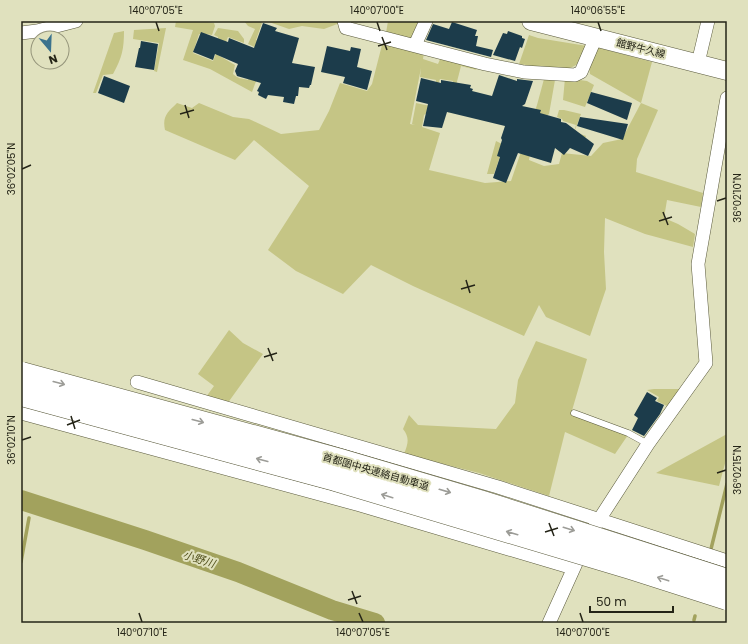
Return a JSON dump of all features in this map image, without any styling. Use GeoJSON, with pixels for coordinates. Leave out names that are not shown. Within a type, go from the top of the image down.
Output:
{"type":"FeatureCollection","features":[{"type":"Feature","properties":{"kind":"highway","name":"首都圏中央連絡自動車道"},"geometry":{"type":"LineString","coordinates":[[22,372],[378,471],[491,505],[727,580]]}},
{"type":"Feature","properties":{"kind":"highway","name":"首都圏中央連絡自動車道"},"geometry":{"type":"LineString","coordinates":[[21,395],[335,480],[630,568],[727,599]]}},
{"type":"Feature","properties":{"kind":"main road","name":"館野牛久線"},"geometry":{"type":"LineString","coordinates":[[531,21],[727,71]]}},
{"type":"Feature","properties":{"kind":"street"},"geometry":{"type":"LineString","coordinates":[[21,33],[37,31],[76,21]]}},
{"type":"Feature","properties":{"kind":"street"},"geometry":{"type":"LineString","coordinates":[[344,21],[346,28],[485,64],[524,72],[575,75],[581,72],[595,37]]}},
{"type":"Feature","properties":{"kind":"street"},"geometry":{"type":"LineString","coordinates":[[415,46],[426,21]]}},
{"type":"Feature","properties":{"kind":"street"},"geometry":{"type":"LineString","coordinates":[[698,63],[708,21]]}},
{"type":"Feature","properties":{"kind":"street"},"geometry":{"type":"LineString","coordinates":[[549,623],[573,568],[598,519],[648,444],[706,363],[698,264],[727,98]]}},
{"type":"Feature","properties":{"kind":"street"},"geometry":{"type":"LineString","coordinates":[[137,382],[498,487],[727,561]]}},
{"type":"Feature","properties":{"kind":"street"},"geometry":{"type":"LineString","coordinates":[[158,450],[174,393]]}},
{"type":"Feature","properties":{"kind":"street"},"geometry":{"type":"LineString","coordinates":[[21,413],[360,505],[573,568]]}},
{"type":"Feature","properties":{"kind":"lane"},"geometry":{"type":"LineString","coordinates":[[574,413],[628,433],[648,444]]}},
{"type":"Feature","properties":{"kind":"green space"},"geometry":{"type":"Polygon","coordinates":[[[176,21],[207,21],[214,23],[215,26],[212,35],[207,34],[206,36],[199,34],[193,53],[213,61],[221,41],[214,35],[218,28],[238,31],[244,39],[244,43],[228,37],[223,49],[220,48],[218,55],[235,65],[233,74],[236,77],[248,80],[254,65],[261,68],[252,92],[210,69],[183,60],[193,30],[175,27],[176,21]]]}},
{"type":"Feature","properties":{"kind":"green space"},"geometry":{"type":"Polygon","coordinates":[[[244,21],[259,21],[262,23],[256,40],[271,45],[261,50],[248,44],[255,29],[248,26],[244,21]]]}},
{"type":"Feature","properties":{"kind":"green space"},"geometry":{"type":"Polygon","coordinates":[[[269,21],[340,21],[340,23],[324,29],[302,26],[289,29],[269,21]]]}},
{"type":"Feature","properties":{"kind":"green space"},"geometry":{"type":"Polygon","coordinates":[[[388,21],[421,21],[411,39],[386,33],[388,21]]]}},
{"type":"Feature","properties":{"kind":"green space"},"geometry":{"type":"Polygon","coordinates":[[[166,28],[157,72],[154,71],[159,43],[133,39],[134,30],[166,28]]]}},
{"type":"Feature","properties":{"kind":"green space"},"geometry":{"type":"Polygon","coordinates":[[[124,31],[122,53],[113,74],[103,75],[96,93],[93,93],[114,33],[124,31]]]}},
{"type":"Feature","properties":{"kind":"green space"},"geometry":{"type":"Polygon","coordinates":[[[529,35],[538,38],[587,46],[576,65],[570,68],[548,69],[519,64],[529,35]]]}},
{"type":"Feature","properties":{"kind":"green space"},"geometry":{"type":"Polygon","coordinates":[[[383,41],[424,52],[423,59],[438,64],[441,57],[473,66],[477,70],[461,66],[449,113],[453,81],[440,79],[438,84],[436,84],[436,80],[420,77],[421,68],[410,124],[415,125],[412,124],[416,103],[435,107],[424,115],[422,127],[440,133],[429,170],[485,183],[511,181],[537,105],[544,79],[555,80],[549,114],[538,128],[533,141],[529,160],[544,166],[559,164],[562,153],[591,156],[603,143],[622,139],[641,103],[658,110],[637,159],[636,172],[703,193],[701,207],[667,200],[664,218],[695,234],[693,247],[645,234],[605,218],[604,252],[606,289],[590,336],[546,317],[539,305],[524,336],[413,286],[371,265],[343,294],[296,271],[268,250],[309,186],[254,140],[235,160],[165,130],[164,121],[166,115],[177,103],[192,108],[199,103],[233,117],[249,119],[281,134],[319,130],[329,111],[340,83],[367,91],[372,84],[383,41]]]}},
{"type":"Feature","properties":{"kind":"green space"},"geometry":{"type":"Polygon","coordinates":[[[596,47],[652,62],[641,103],[590,74],[589,67],[596,47]]]}},
{"type":"Feature","properties":{"kind":"green space"},"geometry":{"type":"Polygon","coordinates":[[[565,78],[587,81],[594,85],[585,107],[563,100],[565,78]]]}},
{"type":"Feature","properties":{"kind":"green space"},"geometry":{"type":"Polygon","coordinates":[[[559,110],[581,114],[575,130],[586,136],[580,151],[572,139],[576,125],[563,121],[557,117],[559,110]]]}},
{"type":"Feature","properties":{"kind":"green space"},"geometry":{"type":"Polygon","coordinates":[[[496,141],[504,145],[494,174],[487,174],[496,141]]]}},
{"type":"Feature","properties":{"kind":"green space"},"geometry":{"type":"Polygon","coordinates":[[[229,330],[243,343],[263,354],[227,404],[206,397],[214,386],[198,374],[229,330]]]}},
{"type":"Feature","properties":{"kind":"green space"},"geometry":{"type":"Polygon","coordinates":[[[536,341],[587,359],[571,414],[628,435],[615,454],[565,432],[549,496],[479,473],[404,454],[408,441],[407,435],[403,429],[409,415],[418,425],[496,429],[515,403],[518,380],[536,341]]]}},
{"type":"Feature","properties":{"kind":"green space"},"geometry":{"type":"Polygon","coordinates":[[[682,389],[669,407],[657,401],[659,397],[647,390],[682,389]]]}},
{"type":"Feature","properties":{"kind":"green space"},"geometry":{"type":"Polygon","coordinates":[[[727,434],[727,456],[719,486],[656,473],[727,434]]]}},
{"type":"Feature","properties":{"kind":"building"},"geometry":{"type":"Polygon","coordinates":[[[452,22],[477,30],[475,36],[478,36],[476,46],[493,50],[491,57],[426,40],[433,24],[449,29],[452,22]]]}},
{"type":"Feature","properties":{"kind":"building"},"geometry":{"type":"Polygon","coordinates":[[[263,23],[277,28],[275,31],[299,38],[292,63],[315,67],[311,85],[309,88],[299,87],[298,96],[296,96],[294,104],[283,102],[284,97],[268,95],[266,99],[258,95],[259,92],[257,91],[261,83],[237,76],[235,71],[238,64],[215,54],[213,60],[193,52],[201,32],[228,42],[229,38],[254,48],[263,23]]]}},
{"type":"Feature","properties":{"kind":"building"},"geometry":{"type":"Polygon","coordinates":[[[508,31],[522,36],[522,38],[525,39],[522,48],[520,47],[515,61],[493,55],[503,33],[507,34],[508,31]]]}},
{"type":"Feature","properties":{"kind":"building"},"geometry":{"type":"Polygon","coordinates":[[[141,41],[158,44],[154,70],[135,67],[141,41]]]}},
{"type":"Feature","properties":{"kind":"building"},"geometry":{"type":"Polygon","coordinates":[[[327,46],[350,51],[351,47],[361,49],[357,67],[372,71],[367,90],[343,83],[345,77],[321,72],[327,46]]]}},
{"type":"Feature","properties":{"kind":"building"},"geometry":{"type":"Polygon","coordinates":[[[499,75],[517,81],[517,79],[533,81],[525,104],[522,106],[541,110],[540,113],[561,119],[561,122],[566,123],[594,144],[588,156],[570,148],[564,155],[555,148],[551,163],[518,153],[506,183],[493,178],[500,157],[497,156],[505,126],[447,112],[442,128],[423,126],[428,104],[416,101],[421,78],[441,83],[441,80],[471,85],[470,88],[473,89],[472,91],[492,96],[499,75]]]}},
{"type":"Feature","properties":{"kind":"building"},"geometry":{"type":"Polygon","coordinates":[[[104,76],[130,86],[124,103],[98,93],[104,76]]]}},
{"type":"Feature","properties":{"kind":"building"},"geometry":{"type":"Polygon","coordinates":[[[591,92],[632,103],[627,120],[587,103],[591,92]]]}},
{"type":"Feature","properties":{"kind":"building"},"geometry":{"type":"Polygon","coordinates":[[[580,117],[628,124],[623,140],[577,126],[580,117]]]}},
{"type":"Feature","properties":{"kind":"building"},"geometry":{"type":"Polygon","coordinates":[[[647,392],[657,398],[655,401],[664,405],[660,414],[644,436],[632,430],[638,418],[634,415],[647,392]]]}},
{"type":"Feature","properties":{"kind":"waterway"},"geometry":{"type":"LineString","coordinates":[[711,549],[727,484]]}},
{"type":"Feature","properties":{"kind":"waterway","name":"小野川"},"geometry":{"type":"LineString","coordinates":[[21,500],[238,572],[332,610],[375,623]]}},
{"type":"Feature","properties":{"kind":"waterway"},"geometry":{"type":"LineString","coordinates":[[21,562],[29,518]]}},
{"type":"Feature","properties":{"kind":"waterway"},"geometry":{"type":"LineString","coordinates":[[694,620],[695,616]]}}]}
